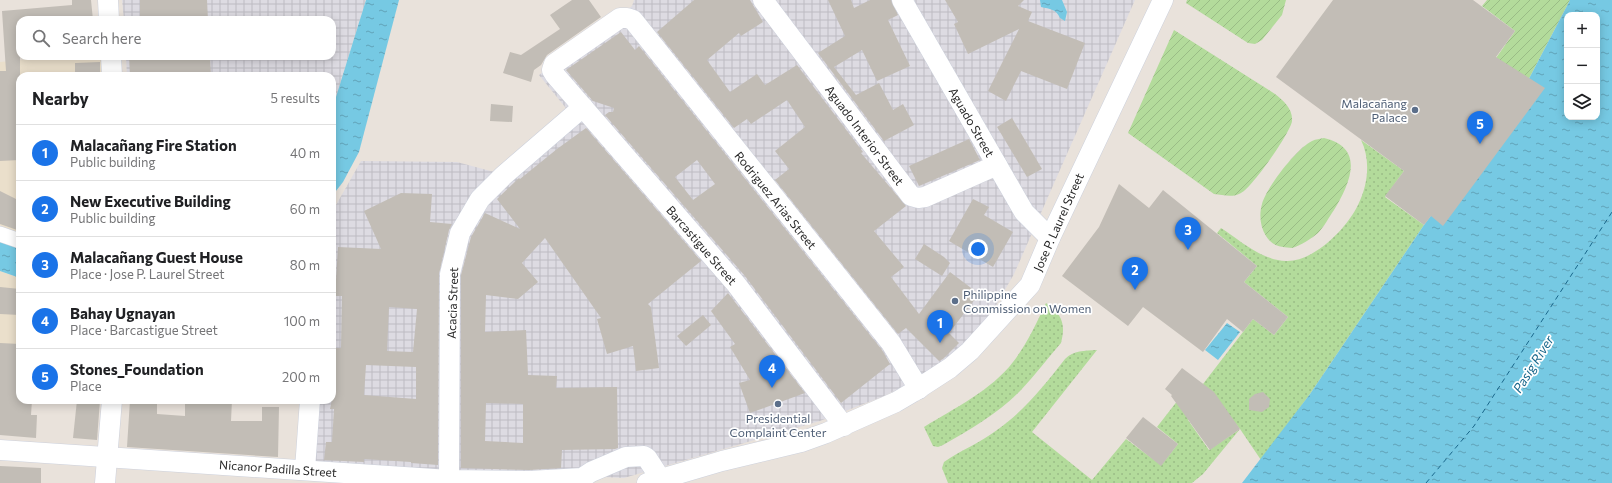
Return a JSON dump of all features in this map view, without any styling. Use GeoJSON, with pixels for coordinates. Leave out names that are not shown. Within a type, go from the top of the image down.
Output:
{"type":"FeatureCollection","features":[{"type":"Feature","properties":{"kind":"street"},"geometry":{"type":"LineString","coordinates":[[108,0],[109,16]]}},
{"type":"Feature","properties":{"kind":"street","name":"Aguado Interior Street"},"geometry":{"type":"LineString","coordinates":[[763,0],[911,196],[918,198],[925,197],[997,165]]}},
{"type":"Feature","properties":{"kind":"street","name":"Aguado Street"},"geometry":{"type":"LineString","coordinates":[[902,0],[1024,212],[1050,238]]}},
{"type":"Feature","properties":{"kind":"street","name":"Jose P. Laurel Street"},"geometry":{"type":"LineString","coordinates":[[654,481],[722,461],[801,442],[844,426],[896,402],[919,389],[950,368],[970,351],[1030,285],[1050,238],[1163,0]]}},
{"type":"Feature","properties":{"kind":"street","name":"Rodriguez Arias Street"},"geometry":{"type":"LineString","coordinates":[[552,70],[554,64],[620,18],[633,20],[891,343],[919,389]]}},
{"type":"Feature","properties":{"kind":"street"},"geometry":{"type":"LineString","coordinates":[[111,60],[112,72]]}},
{"type":"Feature","properties":{"kind":"street","name":"Barcastigue Street"},"geometry":{"type":"LineString","coordinates":[[552,70],[555,76],[736,284],[844,426]]}},
{"type":"Feature","properties":{"kind":"street","name":"Acacia Street"},"geometry":{"type":"LineString","coordinates":[[449,480],[450,274],[460,233],[480,199],[503,176],[583,107]]}},
{"type":"Feature","properties":{"kind":"street"},"geometry":{"type":"LineString","coordinates":[[0,234],[16,240]]}},
{"type":"Feature","properties":{"kind":"street"},"geometry":{"type":"LineString","coordinates":[[105,483],[112,404]]}},
{"type":"Feature","properties":{"kind":"street"},"geometry":{"type":"LineString","coordinates":[[305,469],[310,404]]}},
{"type":"Feature","properties":{"kind":"street","name":"Nicanor Padilla Street"},"geometry":{"type":"LineString","coordinates":[[0,450],[305,469],[449,480],[529,482],[582,478],[591,472],[626,457],[644,456],[647,458],[654,481]]}},
{"type":"Feature","properties":{"kind":"shaded area"},"geometry":{"type":"Polygon","coordinates":[[[122,0],[366,0],[336,97],[336,72],[127,72],[126,60],[336,60],[336,16],[124,16],[122,0]]]}},
{"type":"Feature","properties":{"kind":"shaded area"},"geometry":{"type":"Polygon","coordinates":[[[634,0],[1135,0],[1014,274],[994,309],[964,344],[930,373],[884,396],[820,421],[624,478],[312,464],[317,404],[336,404],[336,205],[361,161],[457,162],[498,173],[578,123],[539,75],[632,6],[634,0]]]}},
{"type":"Feature","properties":{"kind":"shaded area"},"geometry":{"type":"Polygon","coordinates":[[[21,60],[102,60],[102,72],[16,72],[16,233],[0,225],[0,62],[21,60]]]}},
{"type":"Feature","properties":{"kind":"shaded area"},"geometry":{"type":"Polygon","coordinates":[[[0,271],[16,277],[16,379],[0,380],[0,271]]]}},
{"type":"Feature","properties":{"kind":"green space"},"geometry":{"type":"Polygon","coordinates":[[[1187,0],[1286,0],[1282,15],[1262,40],[1255,44],[1248,43],[1186,3],[1187,0]]]}},
{"type":"Feature","properties":{"kind":"green space"},"geometry":{"type":"Polygon","coordinates":[[[1487,0],[1570,0],[1522,92],[1489,68],[1515,31],[1482,6],[1487,0]]]}},
{"type":"Feature","properties":{"kind":"green space"},"geometry":{"type":"Polygon","coordinates":[[[1174,30],[1275,94],[1285,102],[1291,113],[1292,121],[1290,127],[1278,148],[1253,182],[1238,195],[1228,196],[1214,194],[1128,133],[1174,30]]]}},
{"type":"Feature","properties":{"kind":"green space"},"geometry":{"type":"Polygon","coordinates":[[[1324,138],[1337,143],[1346,150],[1350,159],[1351,168],[1345,190],[1320,231],[1315,235],[1302,244],[1292,248],[1275,245],[1266,236],[1261,225],[1262,204],[1269,188],[1298,152],[1312,141],[1324,138]]]}},
{"type":"Feature","properties":{"kind":"green space"},"geometry":{"type":"Polygon","coordinates":[[[1361,140],[1404,171],[1385,197],[1424,225],[1310,394],[1261,460],[1240,429],[1203,384],[1253,319],[1274,335],[1288,317],[1244,282],[1257,266],[1217,233],[1221,228],[1260,254],[1277,260],[1297,260],[1318,250],[1346,224],[1358,205],[1364,189],[1367,172],[1366,156],[1361,140]]]}},
{"type":"Feature","properties":{"kind":"green space"},"geometry":{"type":"Polygon","coordinates":[[[1046,303],[1056,311],[1063,325],[1061,343],[1021,390],[1003,406],[974,427],[943,445],[938,447],[933,446],[924,427],[972,398],[1004,372],[1023,348],[1046,303]]]}},
{"type":"Feature","properties":{"kind":"green space"},"geometry":{"type":"Polygon","coordinates":[[[1097,350],[1032,432],[1092,480],[1126,439],[1161,465],[1178,444],[1157,427],[1178,400],[1197,414],[1188,420],[1209,450],[1240,429],[1203,474],[1192,483],[948,483],[942,468],[944,462],[991,435],[1007,423],[1033,398],[1065,359],[1076,352],[1097,350]]]}},
{"type":"Feature","properties":{"kind":"water"},"geometry":{"type":"Polygon","coordinates":[[[366,0],[399,0],[359,152],[343,182],[336,191],[336,97],[366,0]]]}},
{"type":"Feature","properties":{"kind":"water"},"geometry":{"type":"Polygon","coordinates":[[[1040,0],[1062,0],[1067,12],[1065,21],[1060,18],[1055,11],[1041,7],[1040,0]]]}},
{"type":"Feature","properties":{"kind":"water","name":"Pasig River"},"geometry":{"type":"Polygon","coordinates":[[[1570,0],[1612,0],[1612,483],[1242,483],[1310,394],[1424,225],[1522,92],[1570,0]]]}},
{"type":"Feature","properties":{"kind":"water"},"geometry":{"type":"Polygon","coordinates":[[[0,239],[16,244],[16,277],[0,271],[0,239]]]}},
{"type":"Feature","properties":{"kind":"water"},"geometry":{"type":"Polygon","coordinates":[[[1227,323],[1240,332],[1218,360],[1205,350],[1227,323]]]}},
{"type":"Feature","properties":{"kind":"building"},"geometry":{"type":"Polygon","coordinates":[[[72,0],[91,0],[93,16],[16,16],[16,60],[20,60],[20,72],[16,72],[16,160],[0,161],[0,71],[6,71],[2,11],[72,5],[72,0]]]}},
{"type":"Feature","properties":{"kind":"building"},"geometry":{"type":"Polygon","coordinates":[[[140,0],[207,0],[208,16],[140,16],[140,0]]]}},
{"type":"Feature","properties":{"kind":"building"},"geometry":{"type":"Polygon","coordinates":[[[572,0],[589,0],[601,17],[547,55],[541,65],[534,70],[531,82],[503,73],[510,52],[521,55],[560,29],[550,15],[572,0]]]}},
{"type":"Feature","properties":{"kind":"building"},"geometry":{"type":"Polygon","coordinates":[[[694,0],[750,0],[763,22],[741,36],[739,33],[707,60],[730,92],[757,74],[765,85],[797,65],[863,152],[861,153],[906,206],[874,231],[904,267],[891,277],[919,314],[950,272],[979,294],[949,333],[959,343],[943,359],[939,361],[906,328],[898,334],[775,180],[789,169],[775,151],[805,127],[787,100],[751,124],[747,119],[734,128],[657,32],[694,0]]]}},
{"type":"Feature","properties":{"kind":"building"},"geometry":{"type":"Polygon","coordinates":[[[828,0],[851,0],[854,8],[870,0],[891,0],[898,15],[888,20],[910,66],[877,81],[862,50],[834,67],[856,95],[879,83],[893,110],[903,104],[914,125],[884,141],[818,53],[845,36],[828,0]]]}},
{"type":"Feature","properties":{"kind":"building"},"geometry":{"type":"Polygon","coordinates":[[[945,0],[1024,0],[1018,6],[1032,12],[1028,21],[1085,43],[1067,89],[1021,71],[1006,101],[988,91],[1019,29],[968,54],[954,24],[958,22],[945,0]]]}},
{"type":"Feature","properties":{"kind":"building","name":"Malacañang Palace"},"geometry":{"type":"Polygon","coordinates":[[[1333,0],[1473,0],[1515,31],[1496,57],[1545,88],[1443,226],[1431,216],[1424,225],[1385,196],[1404,171],[1276,77],[1333,0]]]}},
{"type":"Feature","properties":{"kind":"building"},"geometry":{"type":"Polygon","coordinates":[[[621,32],[635,50],[639,46],[882,350],[890,364],[841,403],[745,276],[605,115],[609,112],[613,112],[614,108],[593,101],[566,70],[621,32]],[[697,160],[675,177],[693,200],[715,184],[697,160]]]}},
{"type":"Feature","properties":{"kind":"building"},"geometry":{"type":"Polygon","coordinates":[[[129,60],[210,60],[211,72],[130,72],[129,60]]]}},
{"type":"Feature","properties":{"kind":"building"},"geometry":{"type":"Polygon","coordinates":[[[100,62],[100,72],[75,72],[75,63],[100,62]]]}},
{"type":"Feature","properties":{"kind":"building"},"geometry":{"type":"Polygon","coordinates":[[[491,104],[513,106],[512,122],[490,121],[491,104]]]}},
{"type":"Feature","properties":{"kind":"building"},"geometry":{"type":"Polygon","coordinates":[[[1012,118],[1042,169],[1027,177],[997,127],[1012,118]]]}},
{"type":"Feature","properties":{"kind":"building"},"geometry":{"type":"Polygon","coordinates":[[[586,128],[701,261],[648,304],[651,307],[659,368],[636,371],[633,346],[607,354],[597,319],[601,318],[545,238],[522,263],[538,282],[518,299],[486,295],[485,332],[526,330],[528,375],[557,376],[556,388],[617,387],[618,448],[562,450],[561,468],[529,470],[461,468],[461,275],[471,237],[485,213],[520,229],[497,199],[519,178],[520,179],[586,128]],[[486,403],[485,441],[523,443],[523,404],[486,403]]]}},
{"type":"Feature","properties":{"kind":"building"},"geometry":{"type":"Polygon","coordinates":[[[969,139],[980,160],[919,186],[909,166],[969,139]]]}},
{"type":"Feature","properties":{"kind":"building"},"geometry":{"type":"Polygon","coordinates":[[[1119,184],[1149,208],[1163,190],[1257,266],[1244,282],[1288,317],[1274,335],[1253,319],[1243,332],[1227,319],[1203,352],[1143,307],[1128,326],[1062,276],[1099,227],[1119,184]]]}},
{"type":"Feature","properties":{"kind":"building"},"geometry":{"type":"Polygon","coordinates":[[[0,191],[16,199],[16,230],[0,224],[0,191]]]}},
{"type":"Feature","properties":{"kind":"building"},"geometry":{"type":"Polygon","coordinates":[[[401,193],[432,194],[430,222],[452,224],[449,230],[439,274],[438,465],[364,459],[364,462],[324,460],[326,442],[332,442],[334,409],[330,409],[331,404],[336,404],[336,348],[341,348],[342,296],[336,296],[338,247],[381,249],[364,211],[401,193]],[[389,307],[387,351],[413,352],[417,309],[389,307]],[[366,365],[364,395],[416,399],[416,367],[366,365]]]}},
{"type":"Feature","properties":{"kind":"building"},"geometry":{"type":"Polygon","coordinates":[[[973,199],[989,207],[984,215],[1013,232],[993,267],[949,241],[973,199]]]}},
{"type":"Feature","properties":{"kind":"building"},"geometry":{"type":"Polygon","coordinates":[[[924,244],[944,257],[950,263],[942,276],[915,259],[924,244]]]}},
{"type":"Feature","properties":{"kind":"building"},"geometry":{"type":"Polygon","coordinates":[[[0,287],[16,289],[16,315],[0,314],[0,287]]]}},
{"type":"Feature","properties":{"kind":"building"},"geometry":{"type":"Polygon","coordinates":[[[728,293],[805,393],[750,413],[739,383],[750,380],[730,347],[735,344],[711,311],[728,293]]]}},
{"type":"Feature","properties":{"kind":"building"},"geometry":{"type":"Polygon","coordinates":[[[703,315],[711,325],[686,346],[677,336],[703,315]]]}},
{"type":"Feature","properties":{"kind":"building"},"geometry":{"type":"Polygon","coordinates":[[[0,343],[16,344],[16,404],[32,404],[31,415],[37,415],[36,438],[0,435],[0,343]]]}},
{"type":"Feature","properties":{"kind":"building"},"geometry":{"type":"Polygon","coordinates":[[[1182,368],[1214,392],[1240,429],[1210,450],[1171,396],[1172,395],[1165,389],[1182,368]]]}},
{"type":"Feature","properties":{"kind":"building"},"geometry":{"type":"Polygon","coordinates":[[[1263,392],[1270,399],[1269,407],[1262,412],[1249,410],[1249,399],[1255,394],[1263,392]]]}},
{"type":"Feature","properties":{"kind":"building"},"geometry":{"type":"Polygon","coordinates":[[[77,404],[100,404],[97,440],[73,438],[77,404]]]}},
{"type":"Feature","properties":{"kind":"building"},"geometry":{"type":"Polygon","coordinates":[[[130,404],[157,404],[157,414],[185,416],[185,404],[232,404],[231,421],[262,421],[262,407],[279,407],[278,457],[127,447],[130,404]]]}},
{"type":"Feature","properties":{"kind":"building"},"geometry":{"type":"Polygon","coordinates":[[[1143,417],[1178,444],[1161,466],[1126,438],[1143,417]]]}},
{"type":"Feature","properties":{"kind":"building"},"geometry":{"type":"Polygon","coordinates":[[[0,466],[41,468],[41,483],[0,483],[0,466]]]}},
{"type":"Feature","properties":{"kind":"ferry route"},"geometry":{"type":"LineString","coordinates":[[1426,483],[1474,426],[1612,212]]}},
{"type":"Feature","properties":{"kind":"place","name":"Malacañang Palace"},"geometry":{"type":"Point","coordinates":[1415,110]}},
{"type":"Feature","properties":{"kind":"place","name":"Stones_Foundation"},"geometry":{"type":"Point","coordinates":[1480,144]}},
{"type":"Feature","properties":{"kind":"place","name":"Malacañang Guest House"},"geometry":{"type":"Point","coordinates":[1188,250]}},
{"type":"Feature","properties":{"kind":"place","name":"New Executive Building"},"geometry":{"type":"Point","coordinates":[1135,290]}},
{"type":"Feature","properties":{"kind":"place","name":"Philippine Commission on Women"},"geometry":{"type":"Point","coordinates":[955,301]}},
{"type":"Feature","properties":{"kind":"place","name":"Malacañang Fire Station"},"geometry":{"type":"Point","coordinates":[940,343]}},
{"type":"Feature","properties":{"kind":"place","name":"Bahay Ugnayan"},"geometry":{"type":"Point","coordinates":[772,388]}},
{"type":"Feature","properties":{"kind":"place","name":"Presidential Complaint Center"},"geometry":{"type":"Point","coordinates":[778,404]}}]}
